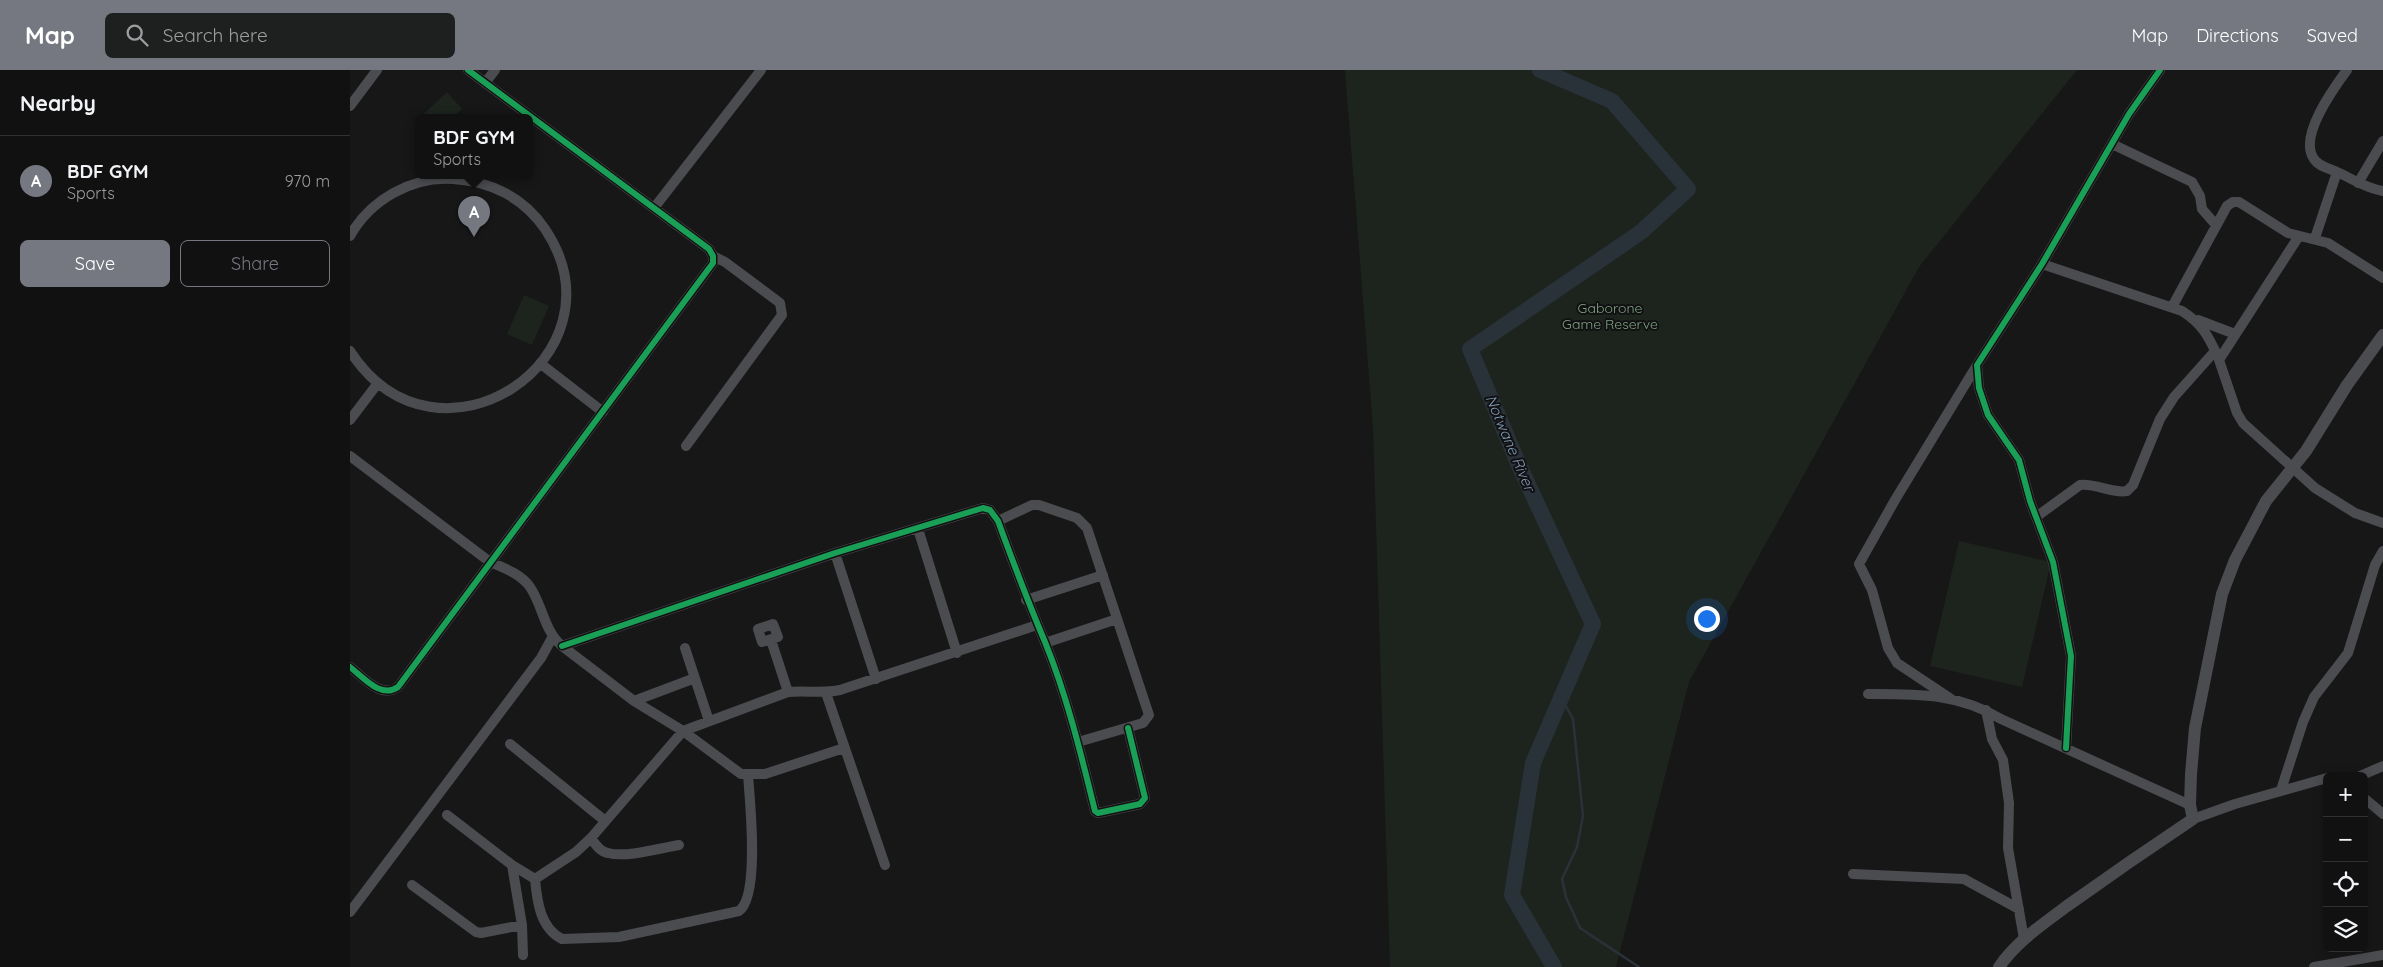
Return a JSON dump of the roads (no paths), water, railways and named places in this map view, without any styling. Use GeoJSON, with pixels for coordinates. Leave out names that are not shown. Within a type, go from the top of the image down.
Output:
{"type":"FeatureCollection","features":[{"type":"Feature","properties":{"kind":"street"},"geometry":{"type":"LineString","coordinates":[[350,106],[377,70]]}},
{"type":"Feature","properties":{"kind":"street"},"geometry":{"type":"LineString","coordinates":[[468,70],[527,114]]}},
{"type":"Feature","properties":{"kind":"street"},"geometry":{"type":"LineString","coordinates":[[485,83],[496,70]]}},
{"type":"Feature","properties":{"kind":"street"},"geometry":{"type":"LineString","coordinates":[[654,208],[758,74],[746,70]]}},
{"type":"Feature","properties":{"kind":"street"},"geometry":{"type":"LineString","coordinates":[[1951,699],[1897,662],[1888,648],[1872,590],[1859,564],[1895,500],[1977,365],[2042,264],[2129,114],[2160,70]]}},
{"type":"Feature","properties":{"kind":"street"},"geometry":{"type":"LineString","coordinates":[[2346,70],[2333,89],[2311,133],[2310,151],[2319,165],[2358,183],[2383,191]]}},
{"type":"Feature","properties":{"kind":"street"},"geometry":{"type":"LineString","coordinates":[[533,119],[709,249],[713,256],[725,262],[780,303],[782,315],[686,446]]}},
{"type":"Feature","properties":{"kind":"street"},"geometry":{"type":"LineString","coordinates":[[2358,183],[2383,140]]}},
{"type":"Feature","properties":{"kind":"street"},"geometry":{"type":"LineString","coordinates":[[2112,144],[2192,182],[2200,196],[2202,209],[2216,225]]}},
{"type":"Feature","properties":{"kind":"street"},"geometry":{"type":"LineString","coordinates":[[2315,238],[2337,172]]}},
{"type":"Feature","properties":{"kind":"street"},"geometry":{"type":"LineString","coordinates":[[352,228],[373,207],[394,192],[419,182],[438,179]]}},
{"type":"Feature","properties":{"kind":"street"},"geometry":{"type":"LineString","coordinates":[[350,351],[360,366],[378,383],[397,396],[418,404],[441,408],[464,408],[486,403],[507,394],[526,380],[541,364],[555,341],[563,316],[566,291],[562,265],[553,240],[538,218],[519,201],[496,188],[471,180],[458,179]]}},
{"type":"Feature","properties":{"kind":"street"},"geometry":{"type":"LineString","coordinates":[[2172,307],[2216,225],[2227,206],[2232,202],[2239,202],[2288,233],[2315,238],[2342,251],[2383,278]]}},
{"type":"Feature","properties":{"kind":"street"},"geometry":{"type":"LineString","coordinates":[[2036,517],[2080,485],[2088,484],[2114,491],[2127,491],[2133,485],[2160,419],[2174,397],[2217,355],[2235,334],[2299,236]]}},
{"type":"Feature","properties":{"kind":"street"},"geometry":{"type":"LineString","coordinates":[[350,667],[382,692],[391,692],[398,687],[711,266],[713,256]]}},
{"type":"Feature","properties":{"kind":"street"},"geometry":{"type":"LineString","coordinates":[[2042,264],[2172,307],[2195,319],[2235,334]]}},
{"type":"Feature","properties":{"kind":"street"},"geometry":{"type":"LineString","coordinates":[[2195,319],[2208,333],[2237,413],[2243,423],[2294,467],[2305,480],[2328,497],[2354,513],[2383,523]]}},
{"type":"Feature","properties":{"kind":"street"},"geometry":{"type":"LineString","coordinates":[[2193,819],[2190,804],[2195,728],[2222,594],[2235,560],[2266,501],[2294,467],[2365,358],[2383,335]]}},
{"type":"Feature","properties":{"kind":"street"},"geometry":{"type":"LineString","coordinates":[[541,364],[603,412]]}},
{"type":"Feature","properties":{"kind":"street"},"geometry":{"type":"LineString","coordinates":[[1977,365],[1979,388],[1988,415],[2019,460],[2036,517],[2053,562],[2071,656],[2066,748]]}},
{"type":"Feature","properties":{"kind":"street"},"geometry":{"type":"LineString","coordinates":[[350,420],[378,383]]}},
{"type":"Feature","properties":{"kind":"street"},"geometry":{"type":"LineString","coordinates":[[350,456],[490,562],[513,572],[530,586],[552,638],[634,701],[683,730],[741,774],[765,774],[844,748]]}},
{"type":"Feature","properties":{"kind":"street"},"geometry":{"type":"LineString","coordinates":[[998,521],[1032,506],[1045,506],[1077,518],[1087,528],[1149,716],[1144,723],[1078,742]]}},
{"type":"Feature","properties":{"kind":"street"},"geometry":{"type":"LineString","coordinates":[[562,646],[835,553],[983,508],[990,510],[998,521],[1026,600],[1045,643],[1078,742],[1096,812],[1102,814],[1140,804],[1145,795],[1128,728]]}},
{"type":"Feature","properties":{"kind":"street"},"geometry":{"type":"LineString","coordinates":[[918,529],[956,653]]}},
{"type":"Feature","properties":{"kind":"street"},"geometry":{"type":"LineString","coordinates":[[2281,790],[2303,722],[2314,696],[2348,653],[2375,565],[2383,551]]}},
{"type":"Feature","properties":{"kind":"street"},"geometry":{"type":"LineString","coordinates":[[835,553],[876,679]]}},
{"type":"Feature","properties":{"kind":"street"},"geometry":{"type":"LineString","coordinates":[[1026,600],[1103,575]]}},
{"type":"Feature","properties":{"kind":"street"},"geometry":{"type":"LineString","coordinates":[[1045,643],[1117,619]]}},
{"type":"Feature","properties":{"kind":"street"},"geometry":{"type":"LineString","coordinates":[[535,879],[576,852],[591,838],[604,820],[683,730],[788,692],[802,690],[826,693],[876,679],[1037,625]]}},
{"type":"Feature","properties":{"kind":"street"},"geometry":{"type":"LineString","coordinates":[[350,912],[540,658],[552,638]]}},
{"type":"Feature","properties":{"kind":"street"},"geometry":{"type":"LineString","coordinates":[[770,640],[788,692]]}},
{"type":"Feature","properties":{"kind":"street"},"geometry":{"type":"LineString","coordinates":[[685,648],[710,721]]}},
{"type":"Feature","properties":{"kind":"street"},"geometry":{"type":"LineString","coordinates":[[634,701],[695,678]]}},
{"type":"Feature","properties":{"kind":"street"},"geometry":{"type":"LineString","coordinates":[[826,693],[885,865]]}},
{"type":"Feature","properties":{"kind":"street"},"geometry":{"type":"LineString","coordinates":[[1868,694],[1910,694],[1951,699],[1972,704],[2190,804]]}},
{"type":"Feature","properties":{"kind":"street"},"geometry":{"type":"LineString","coordinates":[[1986,710],[1992,739],[2004,760],[2009,803],[2008,848],[2024,939]]}},
{"type":"Feature","properties":{"kind":"street"},"geometry":{"type":"LineString","coordinates":[[510,744],[604,820]]}},
{"type":"Feature","properties":{"kind":"street"},"geometry":{"type":"LineString","coordinates":[[2368,773],[2383,766]]}},
{"type":"Feature","properties":{"kind":"street"},"geometry":{"type":"LineString","coordinates":[[535,879],[537,900],[545,924],[554,935],[562,939],[619,936],[739,911],[747,902],[753,858],[748,775]]}},
{"type":"Feature","properties":{"kind":"street"},"geometry":{"type":"LineString","coordinates":[[2002,966],[2024,939],[2117,870],[2193,819],[2281,790],[2323,779]]}},
{"type":"Feature","properties":{"kind":"street"},"geometry":{"type":"LineString","coordinates":[[2368,801],[2383,814]]}},
{"type":"Feature","properties":{"kind":"street"},"geometry":{"type":"LineString","coordinates":[[447,815],[512,865],[535,879]]}},
{"type":"Feature","properties":{"kind":"street"},"geometry":{"type":"LineString","coordinates":[[591,838],[606,853],[621,854],[679,845]]}},
{"type":"Feature","properties":{"kind":"street"},"geometry":{"type":"LineString","coordinates":[[512,865],[522,925],[523,955]]}},
{"type":"Feature","properties":{"kind":"street"},"geometry":{"type":"LineString","coordinates":[[1853,874],[1964,879],[2018,909]]}},
{"type":"Feature","properties":{"kind":"street"},"geometry":{"type":"LineString","coordinates":[[412,885],[476,932],[481,933],[522,925]]}},
{"type":"Feature","properties":{"kind":"street"},"geometry":{"type":"LineString","coordinates":[[2314,967],[2383,955]]}},
{"type":"Feature","properties":{"kind":"waterway","name":"Notwane River"},"geometry":{"type":"LineString","coordinates":[[1540,70],[1612,101],[1688,189],[1641,232],[1470,349],[1518,463],[1593,624],[1533,763],[1512,895],[1554,967]]}},
{"type":"Feature","properties":{"kind":"waterway"},"geometry":{"type":"LineString","coordinates":[[1561,697],[1573,719],[1583,816],[1577,847],[1562,879],[1566,897],[1580,928],[1639,967]]}},
{"type":"Feature","properties":{"kind":"place","name":"BDF GYM"},"geometry":{"type":"Point","coordinates":[474,237]}},
{"type":"Feature","properties":{"kind":"park label","name":"Gaborone Game Reserve"},"geometry":{"type":"Point","coordinates":[1610,316]}}]}
